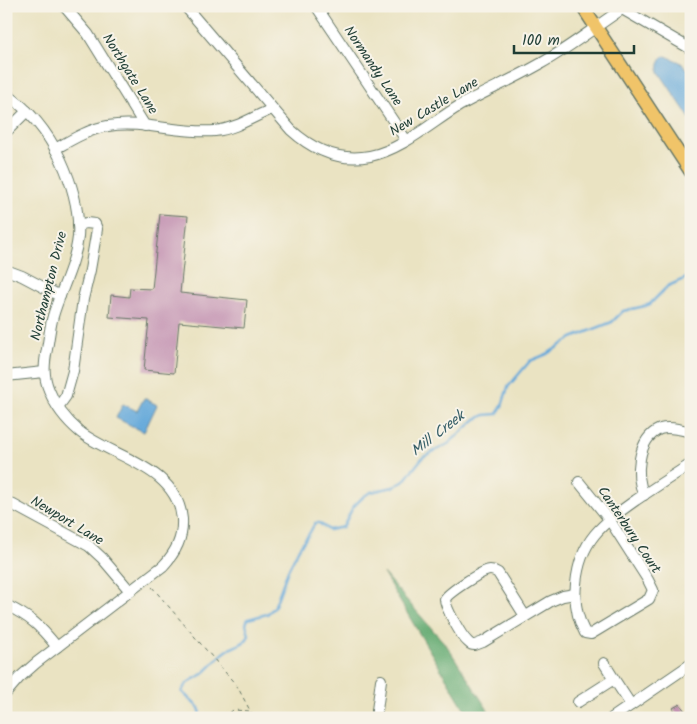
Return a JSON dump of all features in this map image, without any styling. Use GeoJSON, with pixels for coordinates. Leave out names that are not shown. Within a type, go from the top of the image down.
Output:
{"type":"FeatureCollection","features":[{"type":"Feature","properties":{"kind":"main road"},"geometry":{"type":"LineString","coordinates":[[582,6],[691,172]]}},
{"type":"Feature","properties":{"kind":"street","name":"Northgate Lane"},"geometry":{"type":"LineString","coordinates":[[64,6],[88,34],[144,126],[178,130],[216,131],[231,127],[272,109]]}},
{"type":"Feature","properties":{"kind":"street","name":"New Castle Lane"},"geometry":{"type":"LineString","coordinates":[[185,6],[290,130],[307,144],[338,156],[371,155],[391,148],[473,98],[541,64],[622,7]]}},
{"type":"Feature","properties":{"kind":"street","name":"Normandy Lane"},"geometry":{"type":"LineString","coordinates":[[316,6],[406,140]]}},
{"type":"Feature","properties":{"kind":"street"},"geometry":{"type":"LineString","coordinates":[[622,7],[690,50]]}},
{"type":"Feature","properties":{"kind":"street","name":"Northampton Drive"},"geometry":{"type":"LineString","coordinates":[[6,94],[26,111],[55,149],[72,190],[78,224],[76,248],[66,284],[60,296],[44,359],[44,372],[48,389],[58,408],[82,433],[156,475],[172,492],[178,502],[182,525],[177,547],[163,566],[28,670],[6,693]]}},
{"type":"Feature","properties":{"kind":"street"},"geometry":{"type":"LineString","coordinates":[[6,132],[26,111]]}},
{"type":"Feature","properties":{"kind":"street"},"geometry":{"type":"LineString","coordinates":[[55,149],[101,128],[119,125],[144,126]]}},
{"type":"Feature","properties":{"kind":"street"},"geometry":{"type":"LineString","coordinates":[[58,408],[66,396],[73,371],[83,299],[97,228],[95,224],[78,224]]}},
{"type":"Feature","properties":{"kind":"street"},"geometry":{"type":"LineString","coordinates":[[6,270],[22,276],[60,296]]}},
{"type":"Feature","properties":{"kind":"street"},"geometry":{"type":"LineString","coordinates":[[6,376],[44,372]]}},
{"type":"Feature","properties":{"kind":"street"},"geometry":{"type":"LineString","coordinates":[[644,495],[639,480],[639,465],[644,446],[648,440],[655,432],[662,428],[691,432]]}},
{"type":"Feature","properties":{"kind":"street"},"geometry":{"type":"LineString","coordinates":[[525,616],[498,573],[494,570],[485,571],[452,592],[445,599],[463,637],[475,645],[557,598],[574,594],[581,556],[597,531],[609,519],[691,464]]}},
{"type":"Feature","properties":{"kind":"street","name":"Canterbury Court"},"geometry":{"type":"LineString","coordinates":[[574,594],[578,616],[587,634],[591,634],[649,599],[653,590],[609,519],[579,482]]}},
{"type":"Feature","properties":{"kind":"street","name":"Newport Lane"},"geometry":{"type":"LineString","coordinates":[[6,501],[89,546],[102,558],[130,591]]}},
{"type":"Feature","properties":{"kind":"street"},"geometry":{"type":"LineString","coordinates":[[6,605],[35,622],[58,647]]}},
{"type":"Feature","properties":{"kind":"street"},"geometry":{"type":"LineString","coordinates":[[604,663],[631,705]]}},
{"type":"Feature","properties":{"kind":"street"},"geometry":{"type":"LineString","coordinates":[[612,718],[691,664]]}},
{"type":"Feature","properties":{"kind":"street"},"geometry":{"type":"LineString","coordinates":[[578,702],[614,679]]}},
{"type":"Feature","properties":{"kind":"street"},"geometry":{"type":"LineString","coordinates":[[376,718],[381,680]]}},
{"type":"Feature","properties":{"kind":"path"},"geometry":{"type":"LineString","coordinates":[[145,579],[237,686],[254,718]]}},
{"type":"Feature","properties":{"kind":"path"},"geometry":{"type":"LineString","coordinates":[[224,718],[234,710],[250,712]]}},
{"type":"Feature","properties":{"kind":"green space"},"geometry":{"type":"Polygon","coordinates":[[[383,573],[447,646],[493,718],[470,718],[383,573]]]}},
{"type":"Feature","properties":{"kind":"water"},"geometry":{"type":"Polygon","coordinates":[[[666,56],[680,62],[691,72],[691,120],[659,72],[660,61],[662,57],[666,56]]]}},
{"type":"Feature","properties":{"kind":"water"},"geometry":{"type":"Polygon","coordinates":[[[144,398],[157,405],[144,432],[116,418],[123,404],[137,411],[144,398]]]}},
{"type":"Feature","properties":{"kind":"building"},"geometry":{"type":"Polygon","coordinates":[[[160,214],[188,216],[180,293],[247,300],[244,328],[179,322],[174,373],[144,370],[149,320],[109,317],[111,295],[129,297],[130,288],[152,289],[160,214]]]}},
{"type":"Feature","properties":{"kind":"building"},"geometry":{"type":"Polygon","coordinates":[[[680,704],[687,714],[680,718],[673,708],[680,704]]]}},
{"type":"Feature","properties":{"kind":"waterway","name":"Mill Creek"},"geometry":{"type":"LineString","coordinates":[[198,718],[199,708],[182,692],[183,688],[206,671],[224,652],[248,638],[246,624],[248,619],[267,614],[274,608],[288,570],[315,523],[319,523],[329,530],[343,527],[353,507],[364,496],[403,482],[423,457],[448,444],[476,419],[485,415],[497,414],[502,406],[508,387],[530,361],[547,354],[572,338],[612,322],[623,311],[650,304],[668,286],[691,276]]}}]}
